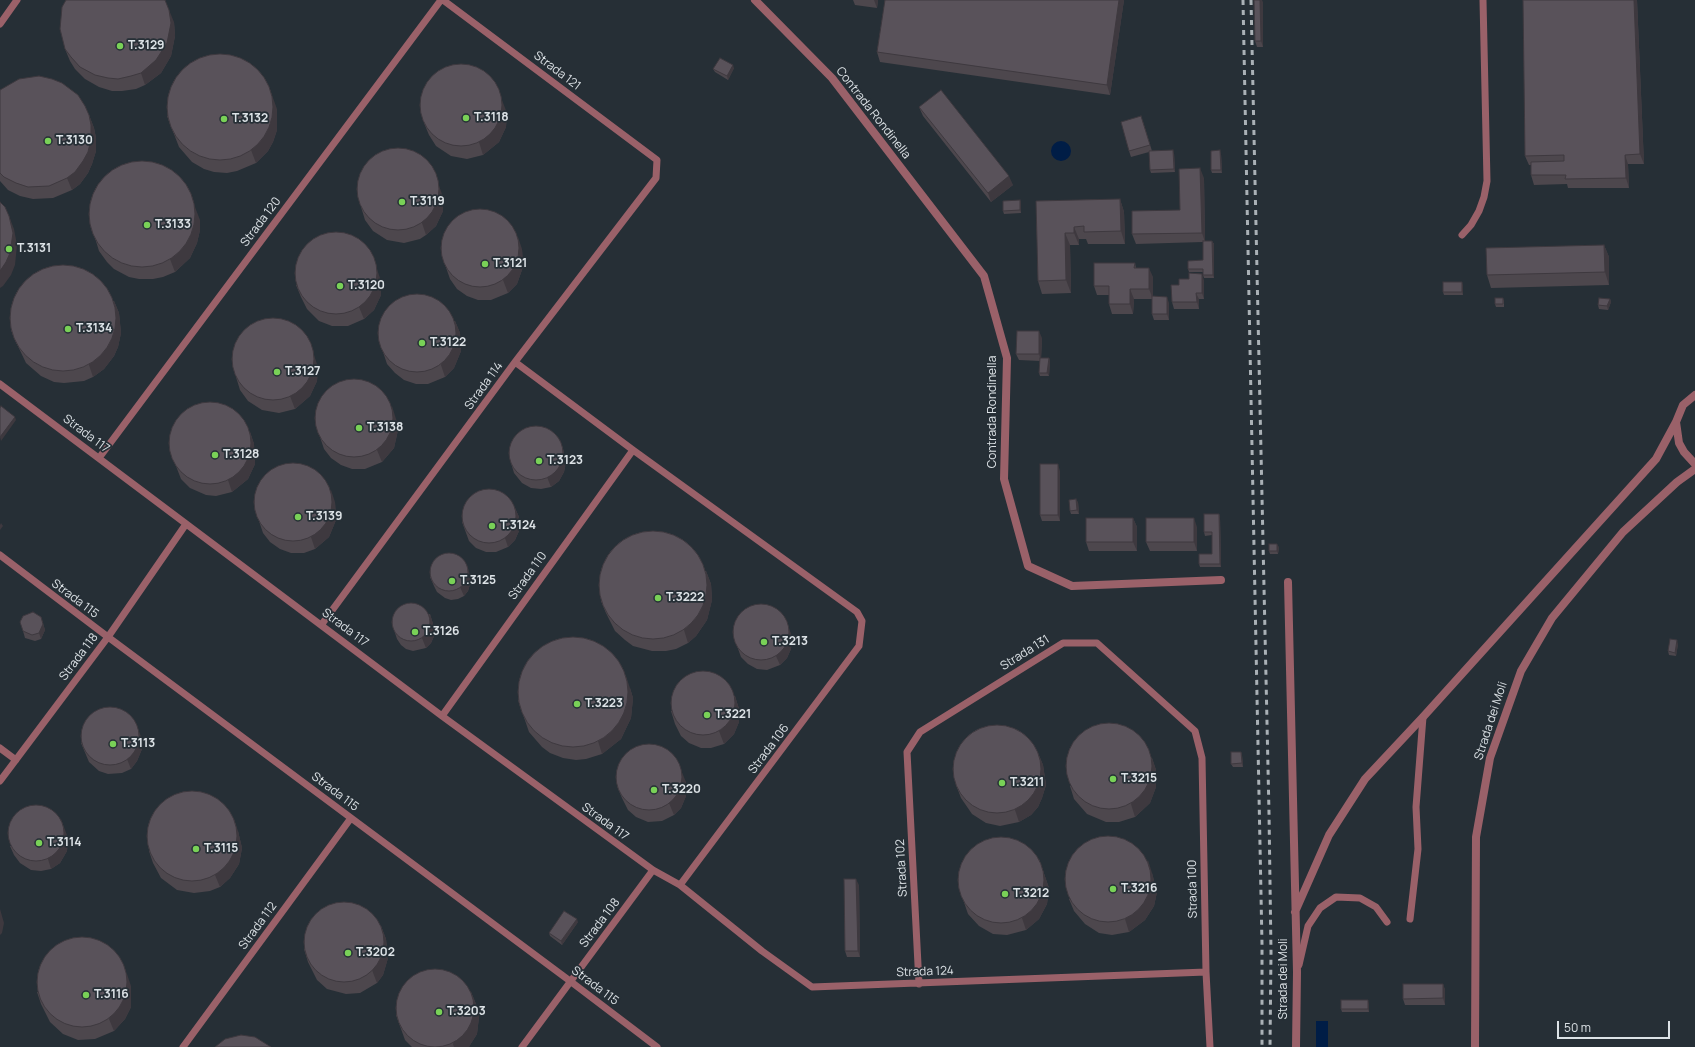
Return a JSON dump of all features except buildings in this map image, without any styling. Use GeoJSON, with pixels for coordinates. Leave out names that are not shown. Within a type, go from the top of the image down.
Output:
{"type":"FeatureCollection","features":[{"type":"Feature","properties":{"kind":"street","name":"Contrada Rondinella"},"geometry":{"type":"LineString","coordinates":[[755,0],[832,78],[984,276],[1007,358],[1004,480],[1028,566],[1072,586],[1221,580]]}},
{"type":"Feature","properties":{"kind":"street"},"geometry":{"type":"LineString","coordinates":[[1295,912],[1329,835],[1365,779],[1423,717],[1656,458],[1676,422],[1683,405],[1695,395]]}},
{"type":"Feature","properties":{"kind":"street"},"geometry":{"type":"LineString","coordinates":[[1676,422],[1679,443],[1684,452],[1695,464]]}},
{"type":"Feature","properties":{"kind":"street","name":"Strada dei Moli"},"geometry":{"type":"LineString","coordinates":[[1474,1047],[1476,837],[1490,758],[1521,671],[1552,618],[1623,532],[1677,482],[1695,469]]}},
{"type":"Feature","properties":{"kind":"street","name":"Strada dei Moli"},"geometry":{"type":"LineString","coordinates":[[1288,582],[1297,972],[1296,1047]]}},
{"type":"Feature","properties":{"kind":"lane"},"geometry":{"type":"LineString","coordinates":[[0,24],[17,0]]}},
{"type":"Feature","properties":{"kind":"lane","name":"Strada 121"},"geometry":{"type":"LineString","coordinates":[[442,0],[658,160]]}},
{"type":"Feature","properties":{"kind":"lane","name":"Strada 120"},"geometry":{"type":"LineString","coordinates":[[99,458],[442,0]]}},
{"type":"Feature","properties":{"kind":"lane"},"geometry":{"type":"LineString","coordinates":[[1462,235],[1471,225],[1479,211],[1484,197],[1487,180],[1483,0]]}},
{"type":"Feature","properties":{"kind":"lane","name":"Strada 114"},"geometry":{"type":"LineString","coordinates":[[322,624],[515,362],[656,178],[658,160]]}},
{"type":"Feature","properties":{"kind":"lane"},"geometry":{"type":"LineString","coordinates":[[515,362],[633,450]]}},
{"type":"Feature","properties":{"kind":"lane","name":"Strada 117"},"geometry":{"type":"LineString","coordinates":[[0,384],[322,624],[442,716],[653,870],[680,885]]}},
{"type":"Feature","properties":{"kind":"lane","name":"Strada 106"},"geometry":{"type":"LineString","coordinates":[[633,450],[858,612],[862,621],[859,646],[680,885]]}},
{"type":"Feature","properties":{"kind":"lane","name":"Strada 110"},"geometry":{"type":"LineString","coordinates":[[442,716],[633,450]]}},
{"type":"Feature","properties":{"kind":"lane","name":"Strada 118"},"geometry":{"type":"LineString","coordinates":[[0,781],[108,637],[186,524]]}},
{"type":"Feature","properties":{"kind":"lane","name":"Strada 115"},"geometry":{"type":"LineString","coordinates":[[0,555],[656,1047]]}},
{"type":"Feature","properties":{"kind":"lane","name":"Strada 131"},"geometry":{"type":"LineString","coordinates":[[907,752],[920,732],[1063,643],[1097,643],[1195,731]]}},
{"type":"Feature","properties":{"kind":"lane"},"geometry":{"type":"LineString","coordinates":[[1410,919],[1418,848],[1416,807],[1423,717]]}},
{"type":"Feature","properties":{"kind":"lane","name":"Strada 100"},"geometry":{"type":"LineString","coordinates":[[1195,731],[1202,758],[1206,972],[1210,1047]]}},
{"type":"Feature","properties":{"kind":"lane"},"geometry":{"type":"LineString","coordinates":[[0,748],[16,760]]}},
{"type":"Feature","properties":{"kind":"lane","name":"Strada 102"},"geometry":{"type":"LineString","coordinates":[[907,752],[920,984]]}},
{"type":"Feature","properties":{"kind":"lane","name":"Strada 112"},"geometry":{"type":"LineString","coordinates":[[183,1047],[351,818]]}},
{"type":"Feature","properties":{"kind":"lane","name":"Strada 108"},"geometry":{"type":"LineString","coordinates":[[522,1047],[653,870]]}},
{"type":"Feature","properties":{"kind":"lane","name":"Strada 124"},"geometry":{"type":"LineString","coordinates":[[680,885],[762,951],[812,987],[1206,972]]}},
{"type":"Feature","properties":{"kind":"lane"},"geometry":{"type":"LineString","coordinates":[[1297,972],[1308,926],[1320,908],[1336,897],[1360,898],[1376,907],[1387,922]]}},
{"type":"Feature","properties":{"kind":"water"},"geometry":{"type":"Polygon","coordinates":[[[1061,141],[1068,144],[1071,151],[1068,158],[1061,161],[1054,158],[1051,151],[1054,144],[1061,141]]]}},
{"type":"Feature","properties":{"kind":"water"},"geometry":{"type":"Polygon","coordinates":[[[1316,1021],[1328,1021],[1328,1047],[1316,1047],[1316,1021]]]}},
{"type":"Feature","properties":{"kind":"railway"},"geometry":{"type":"LineString","coordinates":[[1243,0],[1262,944],[1262,1047]]}},
{"type":"Feature","properties":{"kind":"railway"},"geometry":{"type":"LineString","coordinates":[[1251,0],[1269,813],[1271,952],[1270,1047]]}},
{"type":"Feature","properties":{"kind":"place","name":"T.3129"},"geometry":{"type":"Point","coordinates":[120,46]}},
{"type":"Feature","properties":{"kind":"place","name":"T.3118"},"geometry":{"type":"Point","coordinates":[466,118]}},
{"type":"Feature","properties":{"kind":"place","name":"T.3132"},"geometry":{"type":"Point","coordinates":[224,119]}},
{"type":"Feature","properties":{"kind":"place","name":"T.3130"},"geometry":{"type":"Point","coordinates":[48,141]}},
{"type":"Feature","properties":{"kind":"place","name":"T.3119"},"geometry":{"type":"Point","coordinates":[402,202]}},
{"type":"Feature","properties":{"kind":"place","name":"T.3133"},"geometry":{"type":"Point","coordinates":[147,225]}},
{"type":"Feature","properties":{"kind":"place","name":"T.3131"},"geometry":{"type":"Point","coordinates":[9,249]}},
{"type":"Feature","properties":{"kind":"place","name":"T.3121"},"geometry":{"type":"Point","coordinates":[485,264]}},
{"type":"Feature","properties":{"kind":"place","name":"T.3120"},"geometry":{"type":"Point","coordinates":[340,286]}},
{"type":"Feature","properties":{"kind":"place","name":"T.3134"},"geometry":{"type":"Point","coordinates":[68,329]}},
{"type":"Feature","properties":{"kind":"place","name":"T.3122"},"geometry":{"type":"Point","coordinates":[422,343]}},
{"type":"Feature","properties":{"kind":"place","name":"T.3127"},"geometry":{"type":"Point","coordinates":[277,372]}},
{"type":"Feature","properties":{"kind":"place","name":"T.3138"},"geometry":{"type":"Point","coordinates":[359,428]}},
{"type":"Feature","properties":{"kind":"place","name":"T.3128"},"geometry":{"type":"Point","coordinates":[215,455]}},
{"type":"Feature","properties":{"kind":"place","name":"T.3123"},"geometry":{"type":"Point","coordinates":[539,461]}},
{"type":"Feature","properties":{"kind":"place","name":"T.3139"},"geometry":{"type":"Point","coordinates":[298,517]}},
{"type":"Feature","properties":{"kind":"place","name":"T.3124"},"geometry":{"type":"Point","coordinates":[492,526]}},
{"type":"Feature","properties":{"kind":"place","name":"T.3125"},"geometry":{"type":"Point","coordinates":[452,581]}},
{"type":"Feature","properties":{"kind":"place","name":"T.3222"},"geometry":{"type":"Point","coordinates":[658,598]}},
{"type":"Feature","properties":{"kind":"place","name":"T.3126"},"geometry":{"type":"Point","coordinates":[415,632]}},
{"type":"Feature","properties":{"kind":"place","name":"T.3213"},"geometry":{"type":"Point","coordinates":[764,642]}},
{"type":"Feature","properties":{"kind":"place","name":"T.3223"},"geometry":{"type":"Point","coordinates":[577,704]}},
{"type":"Feature","properties":{"kind":"place","name":"T.3221"},"geometry":{"type":"Point","coordinates":[707,715]}},
{"type":"Feature","properties":{"kind":"place","name":"T.3113"},"geometry":{"type":"Point","coordinates":[113,744]}},
{"type":"Feature","properties":{"kind":"place","name":"T.3215"},"geometry":{"type":"Point","coordinates":[1113,779]}},
{"type":"Feature","properties":{"kind":"place","name":"T.3211"},"geometry":{"type":"Point","coordinates":[1002,783]}},
{"type":"Feature","properties":{"kind":"place","name":"T.3220"},"geometry":{"type":"Point","coordinates":[654,790]}},
{"type":"Feature","properties":{"kind":"place","name":"T.3114"},"geometry":{"type":"Point","coordinates":[39,843]}},
{"type":"Feature","properties":{"kind":"place","name":"T.3115"},"geometry":{"type":"Point","coordinates":[196,849]}},
{"type":"Feature","properties":{"kind":"place","name":"T.3216"},"geometry":{"type":"Point","coordinates":[1113,889]}},
{"type":"Feature","properties":{"kind":"place","name":"T.3212"},"geometry":{"type":"Point","coordinates":[1005,894]}},
{"type":"Feature","properties":{"kind":"place","name":"T.3202"},"geometry":{"type":"Point","coordinates":[348,953]}},
{"type":"Feature","properties":{"kind":"place","name":"T.3116"},"geometry":{"type":"Point","coordinates":[86,995]}},
{"type":"Feature","properties":{"kind":"place","name":"T.3203"},"geometry":{"type":"Point","coordinates":[439,1012]}}]}
